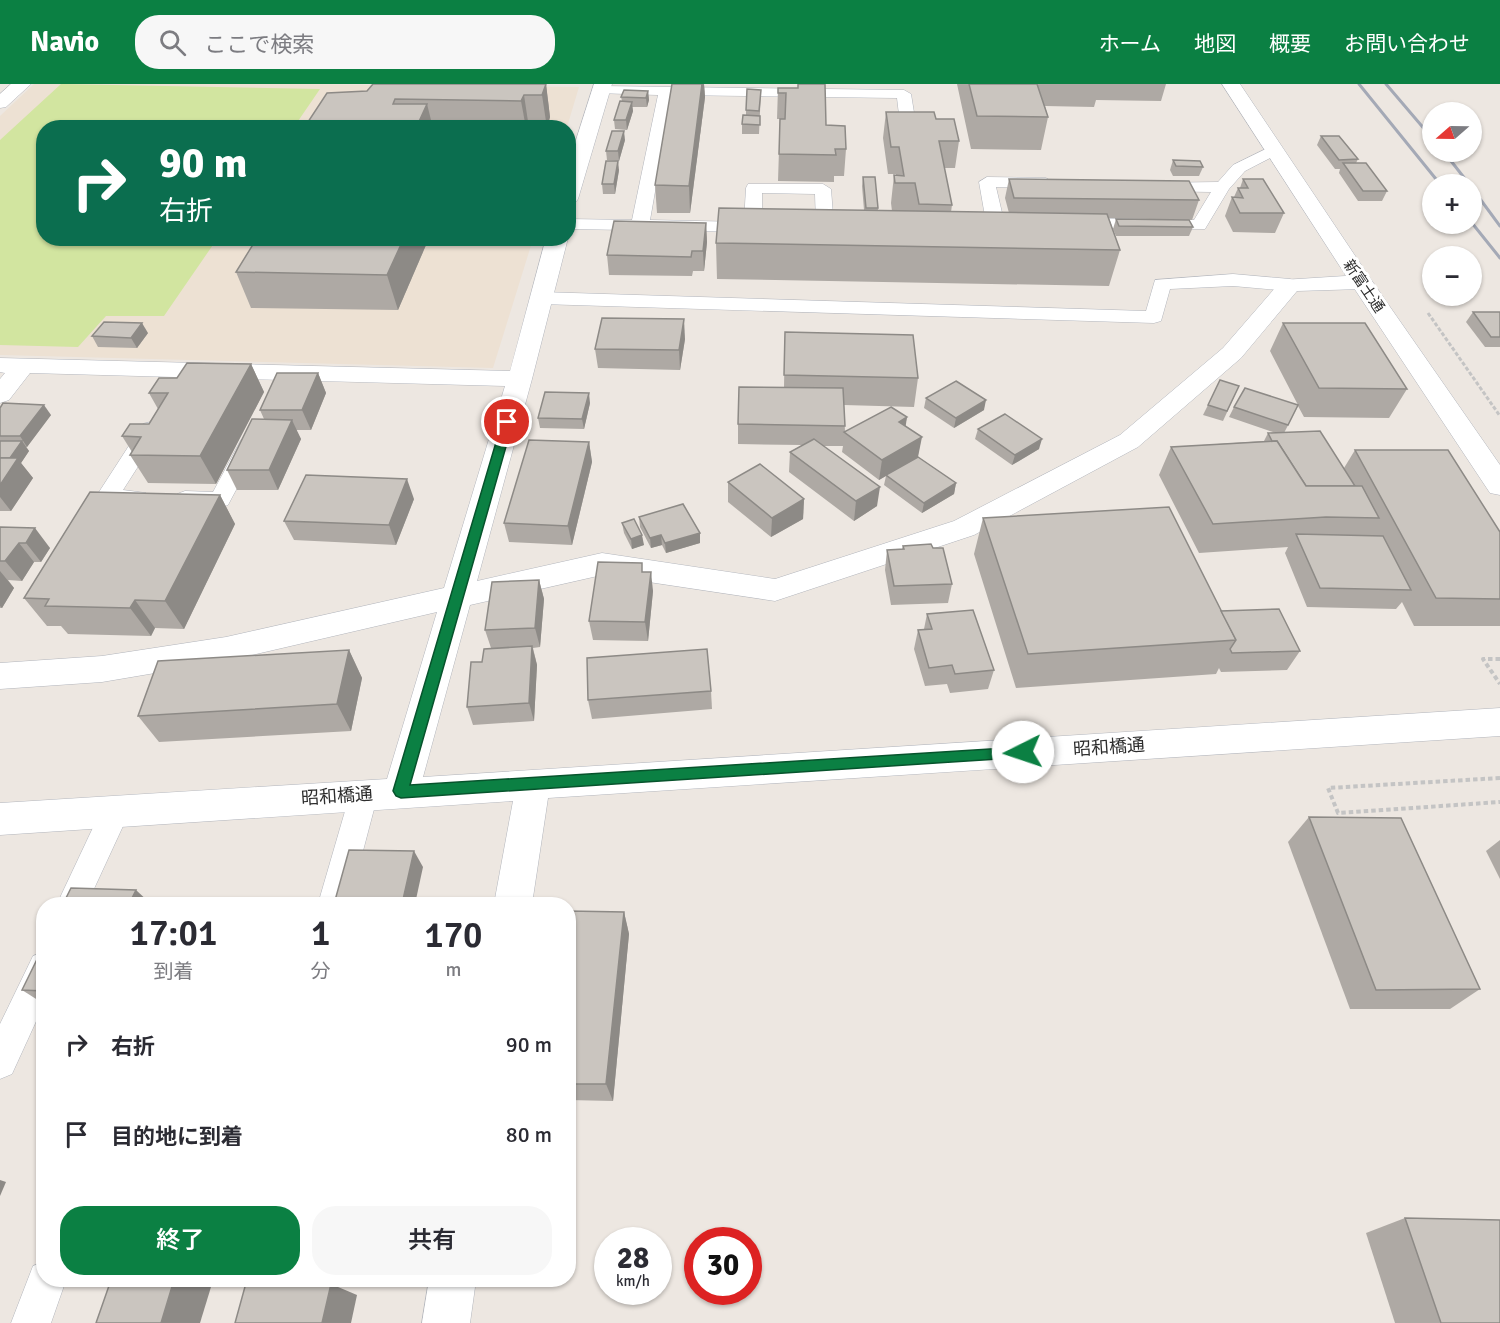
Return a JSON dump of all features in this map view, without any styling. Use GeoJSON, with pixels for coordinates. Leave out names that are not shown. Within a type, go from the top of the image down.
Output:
{"type":"FeatureCollection","features":[{"type":"Feature","properties":{"kind":"street"},"geometry":{"type":"LineString","coordinates":[[0,104],[22,84]]}},
{"type":"Feature","properties":{"kind":"street","name":"新富士通"},"geometry":{"type":"LineString","coordinates":[[1231,84],[1361,282],[1500,486]]}},
{"type":"Feature","properties":{"kind":"street"},"geometry":{"type":"LineString","coordinates":[[576,172],[602,87]]}},
{"type":"Feature","properties":{"kind":"street"},"geometry":{"type":"LineString","coordinates":[[401,791],[520,379],[555,246]]}},
{"type":"Feature","properties":{"kind":"street"},"geometry":{"type":"LineString","coordinates":[[0,676],[102,669],[226,649],[602,564],[775,590],[964,528],[1129,441],[1232,353],[1290,285],[1361,282]]}},
{"type":"Feature","properties":{"kind":"street"},"geometry":{"type":"LineString","coordinates":[[0,395],[12,365],[183,380],[283,382],[520,379]]}},
{"type":"Feature","properties":{"kind":"street","name":"昭和橋通"},"geometry":{"type":"LineString","coordinates":[[0,819],[401,791],[1500,722]]}},
{"type":"Feature","properties":{"kind":"street"},"geometry":{"type":"LineString","coordinates":[[514,897],[533,784]]}},
{"type":"Feature","properties":{"kind":"street"},"geometry":{"type":"LineString","coordinates":[[446,1323],[452,1287]]}},
{"type":"Feature","properties":{"kind":"lane"},"geometry":{"type":"LineString","coordinates":[[602,87],[858,89],[904,94],[909,131]]}},
{"type":"Feature","properties":{"kind":"lane"},"geometry":{"type":"LineString","coordinates":[[640,225],[677,89]]}},
{"type":"Feature","properties":{"kind":"lane"},"geometry":{"type":"LineString","coordinates":[[1057,183],[987,182],[995,222],[1199,225],[1222,188],[1239,168],[1274,150]]}},
{"type":"Feature","properties":{"kind":"lane"},"geometry":{"type":"LineString","coordinates":[[1139,185],[1222,188]]}},
{"type":"Feature","properties":{"kind":"lane"},"geometry":{"type":"LineString","coordinates":[[752,227],[754,188],[823,189],[825,228],[794,228]]}},
{"type":"Feature","properties":{"kind":"lane"},"geometry":{"type":"LineString","coordinates":[[576,224],[773,227]]}},
{"type":"Feature","properties":{"kind":"lane"},"geometry":{"type":"LineString","coordinates":[[541,298],[1154,317],[1162,284],[1233,280],[1290,285]]}},
{"type":"Feature","properties":{"kind":"lane"},"geometry":{"type":"LineString","coordinates":[[164,409],[107,496],[220,500],[256,431]]}},
{"type":"Feature","properties":{"kind":"lane"},"geometry":{"type":"LineString","coordinates":[[335,897],[363,794]]}},
{"type":"Feature","properties":{"kind":"lane"},"geometry":{"type":"LineString","coordinates":[[75,897],[115,811]]}},
{"type":"Feature","properties":{"kind":"lane"},"geometry":{"type":"LineString","coordinates":[[0,1062],[36,984]]}},
{"type":"Feature","properties":{"kind":"lane"},"geometry":{"type":"LineString","coordinates":[[31,1323],[44,1287]]}},
{"type":"Feature","properties":{"kind":"path"},"geometry":{"type":"LineString","coordinates":[[1500,659],[1483,659],[1500,684]]}},
{"type":"Feature","properties":{"kind":"path"},"geometry":{"type":"LineString","coordinates":[[1500,778],[1328,788],[1338,813],[1500,802]]}},
{"type":"Feature","properties":{"kind":"shaded area"},"geometry":{"type":"Polygon","coordinates":[[[34,84],[579,87],[569,120],[36,120],[36,246],[531,246],[493,368],[0,355],[0,116],[34,84]]]}},
{"type":"Feature","properties":{"kind":"green space"},"geometry":{"type":"Polygon","coordinates":[[[61,84],[320,89],[299,120],[36,120],[36,246],[212,246],[164,316],[106,316],[78,347],[0,345],[0,140],[61,84]]]}},
{"type":"Feature","properties":{"kind":"building"},"geometry":{"type":"Polygon","coordinates":[[[373,84],[546,84],[542,95],[524,95],[521,101],[395,99],[393,104],[427,104],[420,120],[309,120],[327,93],[367,91],[373,84]]]}},
{"type":"Feature","properties":{"kind":"building"},"geometry":{"type":"Polygon","coordinates":[[[672,84],[702,84],[689,186],[655,185],[672,84]]]}},
{"type":"Feature","properties":{"kind":"building"},"geometry":{"type":"Polygon","coordinates":[[[798,84],[825,84],[826,125],[845,126],[846,149],[835,149],[836,155],[779,154],[780,119],[785,119],[786,93],[778,93],[778,88],[798,88],[798,84]]]}},
{"type":"Feature","properties":{"kind":"building"},"geometry":{"type":"Polygon","coordinates":[[[969,84],[1037,84],[1048,117],[977,116],[969,84]]]}},
{"type":"Feature","properties":{"kind":"building"},"geometry":{"type":"Polygon","coordinates":[[[747,89],[761,90],[759,111],[746,110],[747,89]]]}},
{"type":"Feature","properties":{"kind":"building"},"geometry":{"type":"Polygon","coordinates":[[[624,90],[648,91],[646,98],[621,97],[624,90]]]}},
{"type":"Feature","properties":{"kind":"building"},"geometry":{"type":"Polygon","coordinates":[[[620,101],[632,102],[626,120],[614,120],[620,101]]]}},
{"type":"Feature","properties":{"kind":"building"},"geometry":{"type":"Polygon","coordinates":[[[886,112],[934,112],[936,119],[954,119],[959,141],[939,141],[952,205],[919,204],[915,183],[895,183],[894,175],[904,176],[899,147],[891,147],[886,112]]]}},
{"type":"Feature","properties":{"kind":"building"},"geometry":{"type":"Polygon","coordinates":[[[743,115],[760,116],[760,125],[742,124],[743,115]]]}},
{"type":"Feature","properties":{"kind":"building"},"geometry":{"type":"Polygon","coordinates":[[[612,131],[624,131],[618,151],[606,151],[612,131]]]}},
{"type":"Feature","properties":{"kind":"building"},"geometry":{"type":"Polygon","coordinates":[[[1321,136],[1339,136],[1358,159],[1339,160],[1321,136]]]}},
{"type":"Feature","properties":{"kind":"building"},"geometry":{"type":"Polygon","coordinates":[[[1173,160],[1200,161],[1203,167],[1176,166],[1173,160]]]}},
{"type":"Feature","properties":{"kind":"building"},"geometry":{"type":"Polygon","coordinates":[[[606,161],[618,161],[614,184],[602,184],[606,161]]]}},
{"type":"Feature","properties":{"kind":"building"},"geometry":{"type":"Polygon","coordinates":[[[1343,163],[1366,163],[1387,191],[1363,191],[1343,163]]]}},
{"type":"Feature","properties":{"kind":"building"},"geometry":{"type":"Polygon","coordinates":[[[863,177],[875,177],[878,208],[866,208],[863,177]]]}},
{"type":"Feature","properties":{"kind":"building"},"geometry":{"type":"Polygon","coordinates":[[[1009,179],[1189,181],[1199,200],[1014,198],[1009,179]]]}},
{"type":"Feature","properties":{"kind":"building"},"geometry":{"type":"Polygon","coordinates":[[[1243,179],[1263,179],[1284,213],[1240,213],[1232,197],[1243,198],[1238,188],[1248,188],[1243,179]]]}},
{"type":"Feature","properties":{"kind":"building"},"geometry":{"type":"Polygon","coordinates":[[[719,208],[1107,214],[1120,250],[716,243],[719,208]]]}},
{"type":"Feature","properties":{"kind":"building"},"geometry":{"type":"Polygon","coordinates":[[[1116,219],[1189,220],[1193,227],[1119,226],[1116,219]]]}},
{"type":"Feature","properties":{"kind":"building"},"geometry":{"type":"Polygon","coordinates":[[[614,221],[706,223],[703,251],[692,251],[691,257],[607,255],[614,221]]]}},
{"type":"Feature","properties":{"kind":"building"},"geometry":{"type":"Polygon","coordinates":[[[252,246],[400,246],[387,275],[236,272],[252,246]]]}},
{"type":"Feature","properties":{"kind":"building"},"geometry":{"type":"Polygon","coordinates":[[[1473,312],[1500,312],[1500,337],[1491,337],[1473,312]]]}},
{"type":"Feature","properties":{"kind":"building"},"geometry":{"type":"Polygon","coordinates":[[[602,318],[684,319],[679,350],[595,349],[602,318]]]}},
{"type":"Feature","properties":{"kind":"building"},"geometry":{"type":"Polygon","coordinates":[[[104,322],[142,323],[131,338],[92,336],[104,322]]]}},
{"type":"Feature","properties":{"kind":"building"},"geometry":{"type":"Polygon","coordinates":[[[1283,323],[1365,323],[1407,389],[1319,388],[1283,323]]]}},
{"type":"Feature","properties":{"kind":"building"},"geometry":{"type":"Polygon","coordinates":[[[785,332],[913,335],[918,378],[784,375],[785,332]]]}},
{"type":"Feature","properties":{"kind":"building"},"geometry":{"type":"Polygon","coordinates":[[[187,363],[251,364],[200,456],[130,455],[141,437],[122,436],[130,424],[149,424],[168,393],[149,393],[159,378],[177,378],[187,363]]]}},
{"type":"Feature","properties":{"kind":"building"},"geometry":{"type":"Polygon","coordinates":[[[277,373],[318,373],[302,410],[260,410],[277,373]]]}},
{"type":"Feature","properties":{"kind":"building"},"geometry":{"type":"Polygon","coordinates":[[[1220,380],[1239,386],[1227,411],[1208,405],[1220,380]]]}},
{"type":"Feature","properties":{"kind":"building"},"geometry":{"type":"Polygon","coordinates":[[[956,381],[986,400],[956,418],[926,398],[956,381]]]}},
{"type":"Feature","properties":{"kind":"building"},"geometry":{"type":"Polygon","coordinates":[[[739,387],[843,388],[845,426],[738,424],[739,387]]]}},
{"type":"Feature","properties":{"kind":"building"},"geometry":{"type":"Polygon","coordinates":[[[1245,388],[1298,405],[1288,425],[1234,407],[1245,388]]]}},
{"type":"Feature","properties":{"kind":"building"},"geometry":{"type":"Polygon","coordinates":[[[545,392],[589,393],[582,419],[538,418],[545,392]]]}},
{"type":"Feature","properties":{"kind":"building"},"geometry":{"type":"Polygon","coordinates":[[[3,403],[44,405],[20,436],[0,436],[0,408],[3,403]]]}},
{"type":"Feature","properties":{"kind":"building"},"geometry":{"type":"Polygon","coordinates":[[[891,407],[907,417],[899,422],[922,437],[882,460],[844,432],[891,407]]]}},
{"type":"Feature","properties":{"kind":"building"},"geometry":{"type":"Polygon","coordinates":[[[1005,414],[1042,439],[1015,455],[978,429],[1005,414]]]}},
{"type":"Feature","properties":{"kind":"building"},"geometry":{"type":"Polygon","coordinates":[[[252,419],[292,420],[269,470],[227,470],[252,419]]]}},
{"type":"Feature","properties":{"kind":"building"},"geometry":{"type":"Polygon","coordinates":[[[1320,431],[1355,486],[1306,486],[1277,441],[1272,441],[1268,433],[1320,431]]]}},
{"type":"Feature","properties":{"kind":"building"},"geometry":{"type":"Polygon","coordinates":[[[814,439],[880,487],[856,501],[790,452],[814,439]]]}},
{"type":"Feature","properties":{"kind":"building"},"geometry":{"type":"Polygon","coordinates":[[[529,440],[589,442],[568,526],[504,523],[529,440]]]}},
{"type":"Feature","properties":{"kind":"building"},"geometry":{"type":"Polygon","coordinates":[[[0,441],[22,441],[10,458],[0,458],[0,441]]]}},
{"type":"Feature","properties":{"kind":"building"},"geometry":{"type":"Polygon","coordinates":[[[1277,441],[1306,486],[1362,486],[1379,518],[1326,517],[1213,524],[1171,447],[1277,441]]]}},
{"type":"Feature","properties":{"kind":"building"},"geometry":{"type":"Polygon","coordinates":[[[1355,450],[1448,450],[1500,532],[1500,599],[1436,598],[1355,450]]]}},
{"type":"Feature","properties":{"kind":"building"},"geometry":{"type":"Polygon","coordinates":[[[918,457],[956,483],[924,503],[886,475],[918,457]]]}},
{"type":"Feature","properties":{"kind":"building"},"geometry":{"type":"Polygon","coordinates":[[[0,458],[18,458],[0,485],[0,458]]]}},
{"type":"Feature","properties":{"kind":"building"},"geometry":{"type":"Polygon","coordinates":[[[760,464],[804,499],[772,518],[728,482],[760,464]]]}},
{"type":"Feature","properties":{"kind":"building"},"geometry":{"type":"Polygon","coordinates":[[[306,475],[407,479],[389,525],[284,521],[306,475]]]}},
{"type":"Feature","properties":{"kind":"building"},"geometry":{"type":"Polygon","coordinates":[[[90,492],[220,495],[165,601],[135,600],[130,608],[45,606],[49,599],[24,598],[90,492]]]}},
{"type":"Feature","properties":{"kind":"building"},"geometry":{"type":"Polygon","coordinates":[[[683,504],[700,533],[665,543],[661,535],[650,538],[639,517],[683,504]]]}},
{"type":"Feature","properties":{"kind":"building"},"geometry":{"type":"Polygon","coordinates":[[[1169,507],[1236,640],[1028,654],[983,518],[1169,507]]]}},
{"type":"Feature","properties":{"kind":"building"},"geometry":{"type":"Polygon","coordinates":[[[634,519],[642,535],[631,539],[622,523],[634,519]]]}},
{"type":"Feature","properties":{"kind":"building"},"geometry":{"type":"Polygon","coordinates":[[[0,527],[35,528],[26,543],[19,543],[5,561],[0,561],[0,527]]]}},
{"type":"Feature","properties":{"kind":"building"},"geometry":{"type":"Polygon","coordinates":[[[1296,534],[1383,536],[1411,590],[1320,588],[1296,534]]]}},
{"type":"Feature","properties":{"kind":"building"},"geometry":{"type":"Polygon","coordinates":[[[931,544],[933,548],[943,548],[952,584],[894,586],[887,550],[904,549],[903,546],[931,544]]]}},
{"type":"Feature","properties":{"kind":"building"},"geometry":{"type":"Polygon","coordinates":[[[598,562],[642,563],[642,572],[651,572],[645,622],[589,621],[598,562]]]}},
{"type":"Feature","properties":{"kind":"building"},"geometry":{"type":"Polygon","coordinates":[[[539,580],[535,628],[485,630],[492,582],[539,580]]]}},
{"type":"Feature","properties":{"kind":"building"},"geometry":{"type":"Polygon","coordinates":[[[1279,609],[1300,651],[1232,653],[1230,649],[1236,640],[1221,611],[1279,609]]]}},
{"type":"Feature","properties":{"kind":"building"},"geometry":{"type":"Polygon","coordinates":[[[973,610],[994,670],[955,674],[952,665],[929,668],[918,630],[932,629],[927,614],[973,610]]]}},
{"type":"Feature","properties":{"kind":"building"},"geometry":{"type":"Polygon","coordinates":[[[532,646],[529,703],[467,707],[471,662],[482,662],[484,649],[532,646]]]}},
{"type":"Feature","properties":{"kind":"building"},"geometry":{"type":"Polygon","coordinates":[[[707,649],[711,691],[588,700],[587,658],[707,649]]]}},
{"type":"Feature","properties":{"kind":"building"},"geometry":{"type":"Polygon","coordinates":[[[349,650],[337,704],[138,716],[158,661],[349,650]]]}},
{"type":"Feature","properties":{"kind":"building"},"geometry":{"type":"Polygon","coordinates":[[[1309,817],[1401,818],[1480,989],[1376,990],[1309,817]]]}},
{"type":"Feature","properties":{"kind":"building"},"geometry":{"type":"Polygon","coordinates":[[[349,850],[414,851],[404,897],[336,897],[349,850]]]}},
{"type":"Feature","properties":{"kind":"building"},"geometry":{"type":"Polygon","coordinates":[[[71,888],[136,890],[132,897],[66,897],[71,888]]]}},
{"type":"Feature","properties":{"kind":"building"},"geometry":{"type":"Polygon","coordinates":[[[576,911],[624,912],[606,1084],[576,1084],[576,911]]]}},
{"type":"Feature","properties":{"kind":"building"},"geometry":{"type":"Polygon","coordinates":[[[36,961],[36,991],[22,990],[36,961]]]}},
{"type":"Feature","properties":{"kind":"building"},"geometry":{"type":"Polygon","coordinates":[[[1405,1218],[1500,1220],[1500,1323],[1441,1323],[1405,1218]]]}},
{"type":"Feature","properties":{"kind":"building"},"geometry":{"type":"Polygon","coordinates":[[[109,1287],[172,1287],[161,1323],[96,1323],[109,1287]]]}},
{"type":"Feature","properties":{"kind":"building"},"geometry":{"type":"Polygon","coordinates":[[[245,1287],[330,1287],[322,1323],[235,1323],[245,1287]]]}},
{"type":"Feature","properties":{"kind":"railway"},"geometry":{"type":"LineString","coordinates":[[1359,84],[1432,174]]}},
{"type":"Feature","properties":{"kind":"railway"},"geometry":{"type":"LineString","coordinates":[[1386,84],[1422,126]]}},
{"type":"Feature","properties":{"kind":"railway"},"geometry":{"type":"LineString","coordinates":[[1452,162],[1461,174]]}},
{"type":"Feature","properties":{"kind":"railway"},"geometry":{"type":"LineString","coordinates":[[1482,202],[1500,226]]}},
{"type":"Feature","properties":{"kind":"railway"},"geometry":{"type":"LineString","coordinates":[[1481,234],[1500,258]]}},
{"type":"Feature","properties":{"kind":"route"},"geometry":{"type":"LineString","coordinates":[[507,422],[401,791],[1023,752]]}}]}
